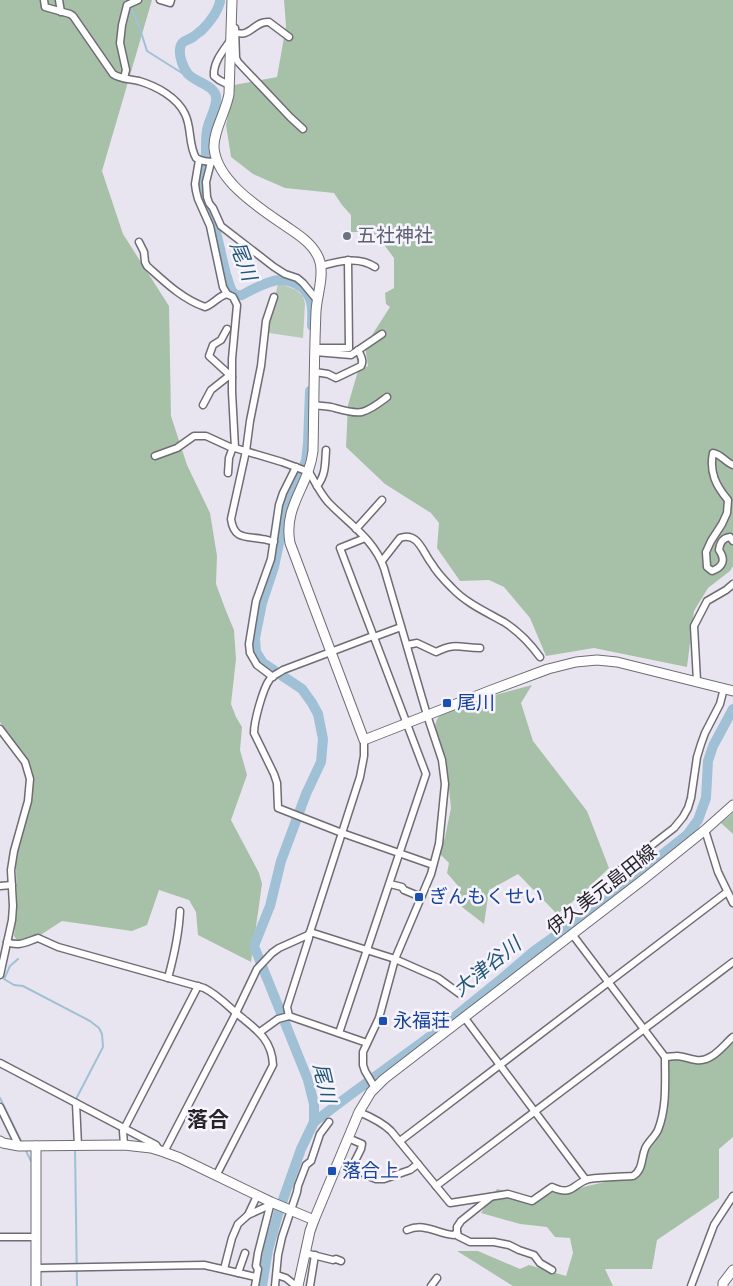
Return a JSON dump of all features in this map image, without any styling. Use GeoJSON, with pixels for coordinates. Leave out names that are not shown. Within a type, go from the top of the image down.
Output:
{"type":"FeatureCollection","features":[{"type":"Feature","properties":{"kind":"street"},"geometry":{"type":"LineString","coordinates":[[44,0],[45,7],[73,16],[77,20],[95,50],[113,74],[154,87],[176,102],[185,114],[188,122],[191,149],[196,158],[207,161],[239,191],[313,248],[318,255],[321,266],[317,300],[313,452],[308,471],[290,513],[289,535],[290,543],[364,740],[363,768],[287,1006],[287,1016]]}},
{"type":"Feature","properties":{"kind":"street"},"geometry":{"type":"LineString","coordinates":[[59,0],[61,12]]}},
{"type":"Feature","properties":{"kind":"street"},"geometry":{"type":"LineString","coordinates":[[124,78],[126,70],[120,43],[122,25],[129,4],[138,0]]}},
{"type":"Feature","properties":{"kind":"street"},"geometry":{"type":"LineString","coordinates":[[160,0],[170,3],[171,0]]}},
{"type":"Feature","properties":{"kind":"street"},"geometry":{"type":"LineString","coordinates":[[228,472],[229,458],[234,448],[231,376],[237,306],[233,297],[227,294],[223,287],[210,226],[198,199],[195,184],[214,149],[214,142],[228,101],[232,0]]}},
{"type":"Feature","properties":{"kind":"street"},"geometry":{"type":"LineString","coordinates":[[232,34],[244,34],[261,22],[269,22],[289,37]]}},
{"type":"Feature","properties":{"kind":"street"},"geometry":{"type":"LineString","coordinates":[[229,85],[218,80],[214,76],[214,71],[232,34]]}},
{"type":"Feature","properties":{"kind":"street"},"geometry":{"type":"LineString","coordinates":[[232,34],[238,62],[303,129]]}},
{"type":"Feature","properties":{"kind":"street"},"geometry":{"type":"LineString","coordinates":[[207,161],[207,197],[221,226],[274,267],[285,274],[297,278],[317,300]]}},
{"type":"Feature","properties":{"kind":"street"},"geometry":{"type":"LineString","coordinates":[[139,242],[144,252],[147,266],[172,288],[192,301],[205,307],[222,295],[227,294]]}},
{"type":"Feature","properties":{"kind":"street"},"geometry":{"type":"LineString","coordinates":[[321,266],[348,260],[364,262],[375,268]]}},
{"type":"Feature","properties":{"kind":"street"},"geometry":{"type":"LineString","coordinates":[[315,350],[349,348],[348,260]]}},
{"type":"Feature","properties":{"kind":"street"},"geometry":{"type":"LineString","coordinates":[[274,297],[266,321],[261,366],[246,451],[231,520],[235,530],[244,538],[260,538],[274,542]]}},
{"type":"Feature","properties":{"kind":"street"},"geometry":{"type":"LineString","coordinates":[[227,328],[221,340],[213,345],[210,356],[231,376]]}},
{"type":"Feature","properties":{"kind":"street"},"geometry":{"type":"LineString","coordinates":[[315,350],[351,355],[382,334]]}},
{"type":"Feature","properties":{"kind":"street"},"geometry":{"type":"LineString","coordinates":[[315,372],[328,374],[336,378],[361,366],[363,364],[358,350]]}},
{"type":"Feature","properties":{"kind":"street"},"geometry":{"type":"LineString","coordinates":[[203,405],[211,390],[231,376]]}},
{"type":"Feature","properties":{"kind":"street"},"geometry":{"type":"LineString","coordinates":[[314,405],[333,407],[338,410],[356,413],[372,408],[387,398]]}},
{"type":"Feature","properties":{"kind":"street"},"geometry":{"type":"LineString","coordinates":[[155,456],[177,448],[194,436],[206,436],[234,448],[308,471],[326,500],[373,546],[382,561],[442,760],[445,784],[438,844],[433,865],[396,960],[379,1018],[363,1052],[365,1071],[374,1086]]}},
{"type":"Feature","properties":{"kind":"street"},"geometry":{"type":"LineString","coordinates":[[317,486],[324,473],[326,450]]}},
{"type":"Feature","properties":{"kind":"street"},"geometry":{"type":"LineString","coordinates":[[733,466],[722,457],[713,453],[712,474],[718,489],[728,500],[727,513],[706,552],[707,567],[712,571],[718,569],[723,562],[723,556],[719,550],[720,543],[725,537],[730,537],[733,541]]}},
{"type":"Feature","properties":{"kind":"street"},"geometry":{"type":"LineString","coordinates":[[274,676],[257,665],[249,648],[256,601],[271,560],[281,499],[297,467]]}},
{"type":"Feature","properties":{"kind":"street"},"geometry":{"type":"LineString","coordinates":[[356,529],[382,500]]}},
{"type":"Feature","properties":{"kind":"street"},"geometry":{"type":"LineString","coordinates":[[382,561],[400,538],[404,536],[414,539],[420,544],[431,563],[453,590],[469,602],[506,623],[531,645],[540,657]]}},
{"type":"Feature","properties":{"kind":"street"},"geometry":{"type":"LineString","coordinates":[[339,1033],[426,774],[340,548],[365,538]]}},
{"type":"Feature","properties":{"kind":"street"},"geometry":{"type":"LineString","coordinates":[[697,681],[694,626],[707,601],[733,584]]}},
{"type":"Feature","properties":{"kind":"street"},"geometry":{"type":"LineString","coordinates":[[401,627],[283,670],[274,676],[269,680],[259,707],[254,733],[277,783],[278,808],[433,865]]}},
{"type":"Feature","properties":{"kind":"street"},"geometry":{"type":"LineString","coordinates":[[406,645],[417,643],[436,652],[446,646],[480,648]]}},
{"type":"Feature","properties":{"kind":"street"},"geometry":{"type":"LineString","coordinates":[[364,740],[548,669],[576,662],[597,660],[618,662],[730,690],[720,704],[700,744],[691,798],[684,817],[674,828],[616,873]]}},
{"type":"Feature","properties":{"kind":"street"},"geometry":{"type":"LineString","coordinates":[[0,730],[25,762],[30,779],[28,801],[14,851],[11,870],[14,906],[0,975]]}},
{"type":"Feature","properties":{"kind":"street","name":"伊久美元島田線"},"geometry":{"type":"LineString","coordinates":[[297,1286],[314,1220],[348,1138],[374,1086],[705,830],[733,805]]}},
{"type":"Feature","properties":{"kind":"street"},"geometry":{"type":"LineString","coordinates":[[705,830],[718,872],[733,903]]}},
{"type":"Feature","properties":{"kind":"street"},"geometry":{"type":"LineString","coordinates":[[390,884],[402,887],[404,890],[421,897]]}},
{"type":"Feature","properties":{"kind":"street"},"geometry":{"type":"LineString","coordinates":[[0,886],[12,885]]}},
{"type":"Feature","properties":{"kind":"street"},"geometry":{"type":"LineString","coordinates":[[400,1140],[727,892]]}},
{"type":"Feature","properties":{"kind":"street"},"geometry":{"type":"LineString","coordinates":[[168,978],[180,923],[180,911]]}},
{"type":"Feature","properties":{"kind":"street"},"geometry":{"type":"LineString","coordinates":[[310,932],[396,960],[438,978],[460,994]]}},
{"type":"Feature","properties":{"kind":"street"},"geometry":{"type":"LineString","coordinates":[[162,1151],[236,1013],[257,969],[265,959],[279,948],[308,935],[310,932]]}},
{"type":"Feature","properties":{"kind":"street"},"geometry":{"type":"LineString","coordinates":[[360,1112],[385,1125],[400,1140],[450,1203],[508,1194],[532,1201],[552,1187],[566,1190],[572,1189],[586,1180],[632,1176],[637,1173],[640,1169],[644,1149],[658,1130],[663,1112],[665,1057],[572,934]]}},
{"type":"Feature","properties":{"kind":"street"},"geometry":{"type":"LineString","coordinates":[[7,942],[14,945],[38,938],[58,947],[204,988],[218,996],[260,1032],[269,1045],[273,1065],[216,1176]]}},
{"type":"Feature","properties":{"kind":"street"},"geometry":{"type":"LineString","coordinates":[[436,1186],[733,962]]}},
{"type":"Feature","properties":{"kind":"street"},"geometry":{"type":"LineString","coordinates":[[124,1145],[123,1131],[198,986]]}},
{"type":"Feature","properties":{"kind":"street"},"geometry":{"type":"LineString","coordinates":[[260,1032],[278,1019],[287,1016],[366,1043]]}},
{"type":"Feature","properties":{"kind":"street"},"geometry":{"type":"LineString","coordinates":[[464,1017],[586,1180]]}},
{"type":"Feature","properties":{"kind":"street"},"geometry":{"type":"LineString","coordinates":[[665,1057],[676,1056],[690,1060],[706,1059],[714,1055],[733,1037]]}},
{"type":"Feature","properties":{"kind":"street"},"geometry":{"type":"LineString","coordinates":[[0,1063],[125,1128],[156,1145],[162,1151]]}},
{"type":"Feature","properties":{"kind":"street"},"geometry":{"type":"LineString","coordinates":[[76,1103],[78,1146]]}},
{"type":"Feature","properties":{"kind":"street"},"geometry":{"type":"LineString","coordinates":[[0,1107],[19,1146]]}},
{"type":"Feature","properties":{"kind":"street"},"geometry":{"type":"LineString","coordinates":[[275,1286],[280,1246],[298,1186],[306,1165],[311,1161],[320,1134],[329,1122]]}},
{"type":"Feature","properties":{"kind":"street"},"geometry":{"type":"LineString","coordinates":[[348,1138],[362,1144],[353,1165],[366,1175],[376,1179],[384,1180],[410,1170],[418,1164]]}},
{"type":"Feature","properties":{"kind":"street"},"geometry":{"type":"LineString","coordinates":[[0,1141],[19,1146],[124,1145],[141,1146],[162,1151],[271,1203],[314,1220]]}},
{"type":"Feature","properties":{"kind":"street"},"geometry":{"type":"LineString","coordinates":[[36,1146],[36,1286]]}},
{"type":"Feature","properties":{"kind":"street"},"geometry":{"type":"LineString","coordinates":[[248,1215],[257,1196]]}},
{"type":"Feature","properties":{"kind":"street"},"geometry":{"type":"LineString","coordinates":[[691,1286],[714,1225],[733,1196]]}},
{"type":"Feature","properties":{"kind":"street"},"geometry":{"type":"LineString","coordinates":[[491,1197],[458,1224],[458,1236],[470,1242],[502,1243],[530,1253],[540,1263],[552,1270]]}},
{"type":"Feature","properties":{"kind":"street"},"geometry":{"type":"LineString","coordinates":[[224,1270],[232,1238],[238,1224],[248,1215],[271,1203]]}},
{"type":"Feature","properties":{"kind":"street"},"geometry":{"type":"LineString","coordinates":[[255,1286],[258,1253],[271,1203]]}},
{"type":"Feature","properties":{"kind":"street"},"geometry":{"type":"LineString","coordinates":[[407,1230],[418,1226],[434,1229],[449,1235],[454,1235],[457,1232]]}},
{"type":"Feature","properties":{"kind":"street"},"geometry":{"type":"LineString","coordinates":[[0,1237],[36,1237]]}},
{"type":"Feature","properties":{"kind":"street"},"geometry":{"type":"LineString","coordinates":[[238,1273],[245,1253]]}},
{"type":"Feature","properties":{"kind":"street"},"geometry":{"type":"LineString","coordinates":[[305,1253],[340,1261]]}},
{"type":"Feature","properties":{"kind":"street"},"geometry":{"type":"LineString","coordinates":[[310,1286],[315,1255]]}},
{"type":"Feature","properties":{"kind":"street"},"geometry":{"type":"LineString","coordinates":[[37,1268],[204,1265],[256,1277]]}},
{"type":"Feature","properties":{"kind":"street"},"geometry":{"type":"LineString","coordinates":[[723,1286],[733,1270]]}},
{"type":"Feature","properties":{"kind":"street"},"geometry":{"type":"LineString","coordinates":[[277,1275],[286,1278],[297,1286]]}},
{"type":"Feature","properties":{"kind":"street"},"geometry":{"type":"LineString","coordinates":[[431,1286],[437,1278]]}},
{"type":"Feature","properties":{"kind":"green space"},"geometry":{"type":"Polygon","coordinates":[[[0,0],[152,0],[102,171],[123,234],[169,306],[171,416],[187,465],[210,513],[217,556],[216,584],[234,630],[236,659],[231,704],[242,727],[240,750],[247,775],[231,820],[259,873],[262,884],[251,962],[198,935],[196,912],[189,900],[159,890],[147,925],[132,931],[62,921],[22,947],[14,936],[17,908],[16,869],[10,853],[19,834],[33,778],[16,745],[0,722],[0,0]]]}},
{"type":"Feature","properties":{"kind":"green space"},"geometry":{"type":"Polygon","coordinates":[[[284,0],[733,0],[733,566],[730,571],[708,588],[694,611],[687,667],[594,648],[546,656],[530,618],[504,587],[489,580],[460,581],[437,548],[439,523],[431,513],[385,484],[346,447],[348,405],[358,371],[368,366],[365,346],[390,307],[386,304],[385,293],[394,288],[394,258],[372,232],[351,232],[351,215],[334,193],[285,188],[253,174],[231,157],[226,125],[234,85],[277,77],[286,26],[284,0]]]}},
{"type":"Feature","properties":{"kind":"green space"},"geometry":{"type":"Polygon","coordinates":[[[278,284],[296,290],[303,296],[305,304],[303,338],[269,333],[269,321],[278,284]]]}},
{"type":"Feature","properties":{"kind":"green space"},"geometry":{"type":"Polygon","coordinates":[[[532,685],[521,703],[533,741],[587,811],[609,868],[581,895],[557,914],[518,874],[489,890],[484,924],[462,907],[459,887],[447,873],[449,863],[439,853],[445,837],[451,808],[447,769],[435,726],[437,719],[442,713],[532,685]]]}},
{"type":"Feature","properties":{"kind":"green space"},"geometry":{"type":"Polygon","coordinates":[[[733,813],[733,834],[721,823],[733,813]]]}},
{"type":"Feature","properties":{"kind":"green space"},"geometry":{"type":"Polygon","coordinates":[[[733,1043],[733,1137],[719,1149],[719,1198],[657,1240],[652,1269],[605,1269],[613,1286],[513,1286],[457,1251],[478,1251],[520,1269],[529,1265],[566,1276],[573,1253],[570,1238],[555,1237],[547,1227],[520,1224],[481,1213],[497,1189],[533,1198],[545,1197],[554,1191],[570,1194],[583,1187],[636,1175],[643,1170],[649,1146],[667,1107],[666,1060],[677,1058],[696,1062],[716,1056],[733,1043]]]}},
{"type":"Feature","properties":{"kind":"waterway","name":"尾川"},"geometry":{"type":"LineString","coordinates":[[220,0],[217,10],[208,24],[194,36],[183,42],[180,49],[182,62],[188,74],[211,88],[216,96],[206,134],[206,160],[201,190],[212,218],[226,274],[233,292],[237,295],[242,295],[276,280],[295,283],[309,296],[312,308],[312,326]]}},
{"type":"Feature","properties":{"kind":"waterway"},"geometry":{"type":"LineString","coordinates":[[130,6],[147,51],[182,73],[188,74]]}},
{"type":"Feature","properties":{"kind":"waterway","name":"尾川"},"geometry":{"type":"LineString","coordinates":[[310,391],[306,461],[288,500],[274,567],[262,603],[255,638],[256,652],[263,663],[302,689],[318,714],[323,739],[321,762],[306,794],[281,861],[270,906],[254,946],[308,1080],[314,1104],[314,1122]]}},
{"type":"Feature","properties":{"kind":"waterway","name":"大津谷川"},"geometry":{"type":"LineString","coordinates":[[262,1286],[268,1250],[279,1211],[301,1149],[314,1122],[436,1032],[534,951],[596,907],[687,835],[698,820],[706,798],[708,761],[713,746],[733,709]]}},
{"type":"Feature","properties":{"kind":"waterway"},"geometry":{"type":"LineString","coordinates":[[18,959],[10,966],[4,979],[14,985],[23,986],[90,1021],[99,1028],[102,1034],[103,1047],[75,1101]]}},
{"type":"Feature","properties":{"kind":"waterway"},"geometry":{"type":"LineString","coordinates":[[0,1098],[22,1143]]}},
{"type":"Feature","properties":{"kind":"waterway"},"geometry":{"type":"LineString","coordinates":[[75,1148],[77,1286]]}},
{"type":"Feature","properties":{"kind":"waterway"},"geometry":{"type":"LineString","coordinates":[[25,1149],[32,1163]]}},
{"type":"Feature","properties":{"kind":"place","name":"五社神社"},"geometry":{"type":"Point","coordinates":[347,236]}},
{"type":"Feature","properties":{"kind":"place","name":"尾川"},"geometry":{"type":"Point","coordinates":[447,703]}},
{"type":"Feature","properties":{"kind":"place","name":"ぎんもくせい"},"geometry":{"type":"Point","coordinates":[419,897]}},
{"type":"Feature","properties":{"kind":"place","name":"永福荘"},"geometry":{"type":"Point","coordinates":[383,1021]}},
{"type":"Feature","properties":{"kind":"place","name":"落合上"},"geometry":{"type":"Point","coordinates":[332,1171]}},
{"type":"Feature","properties":{"kind":"district","name":"落合"},"geometry":{"type":"Point","coordinates":[208,1120]}}]}
